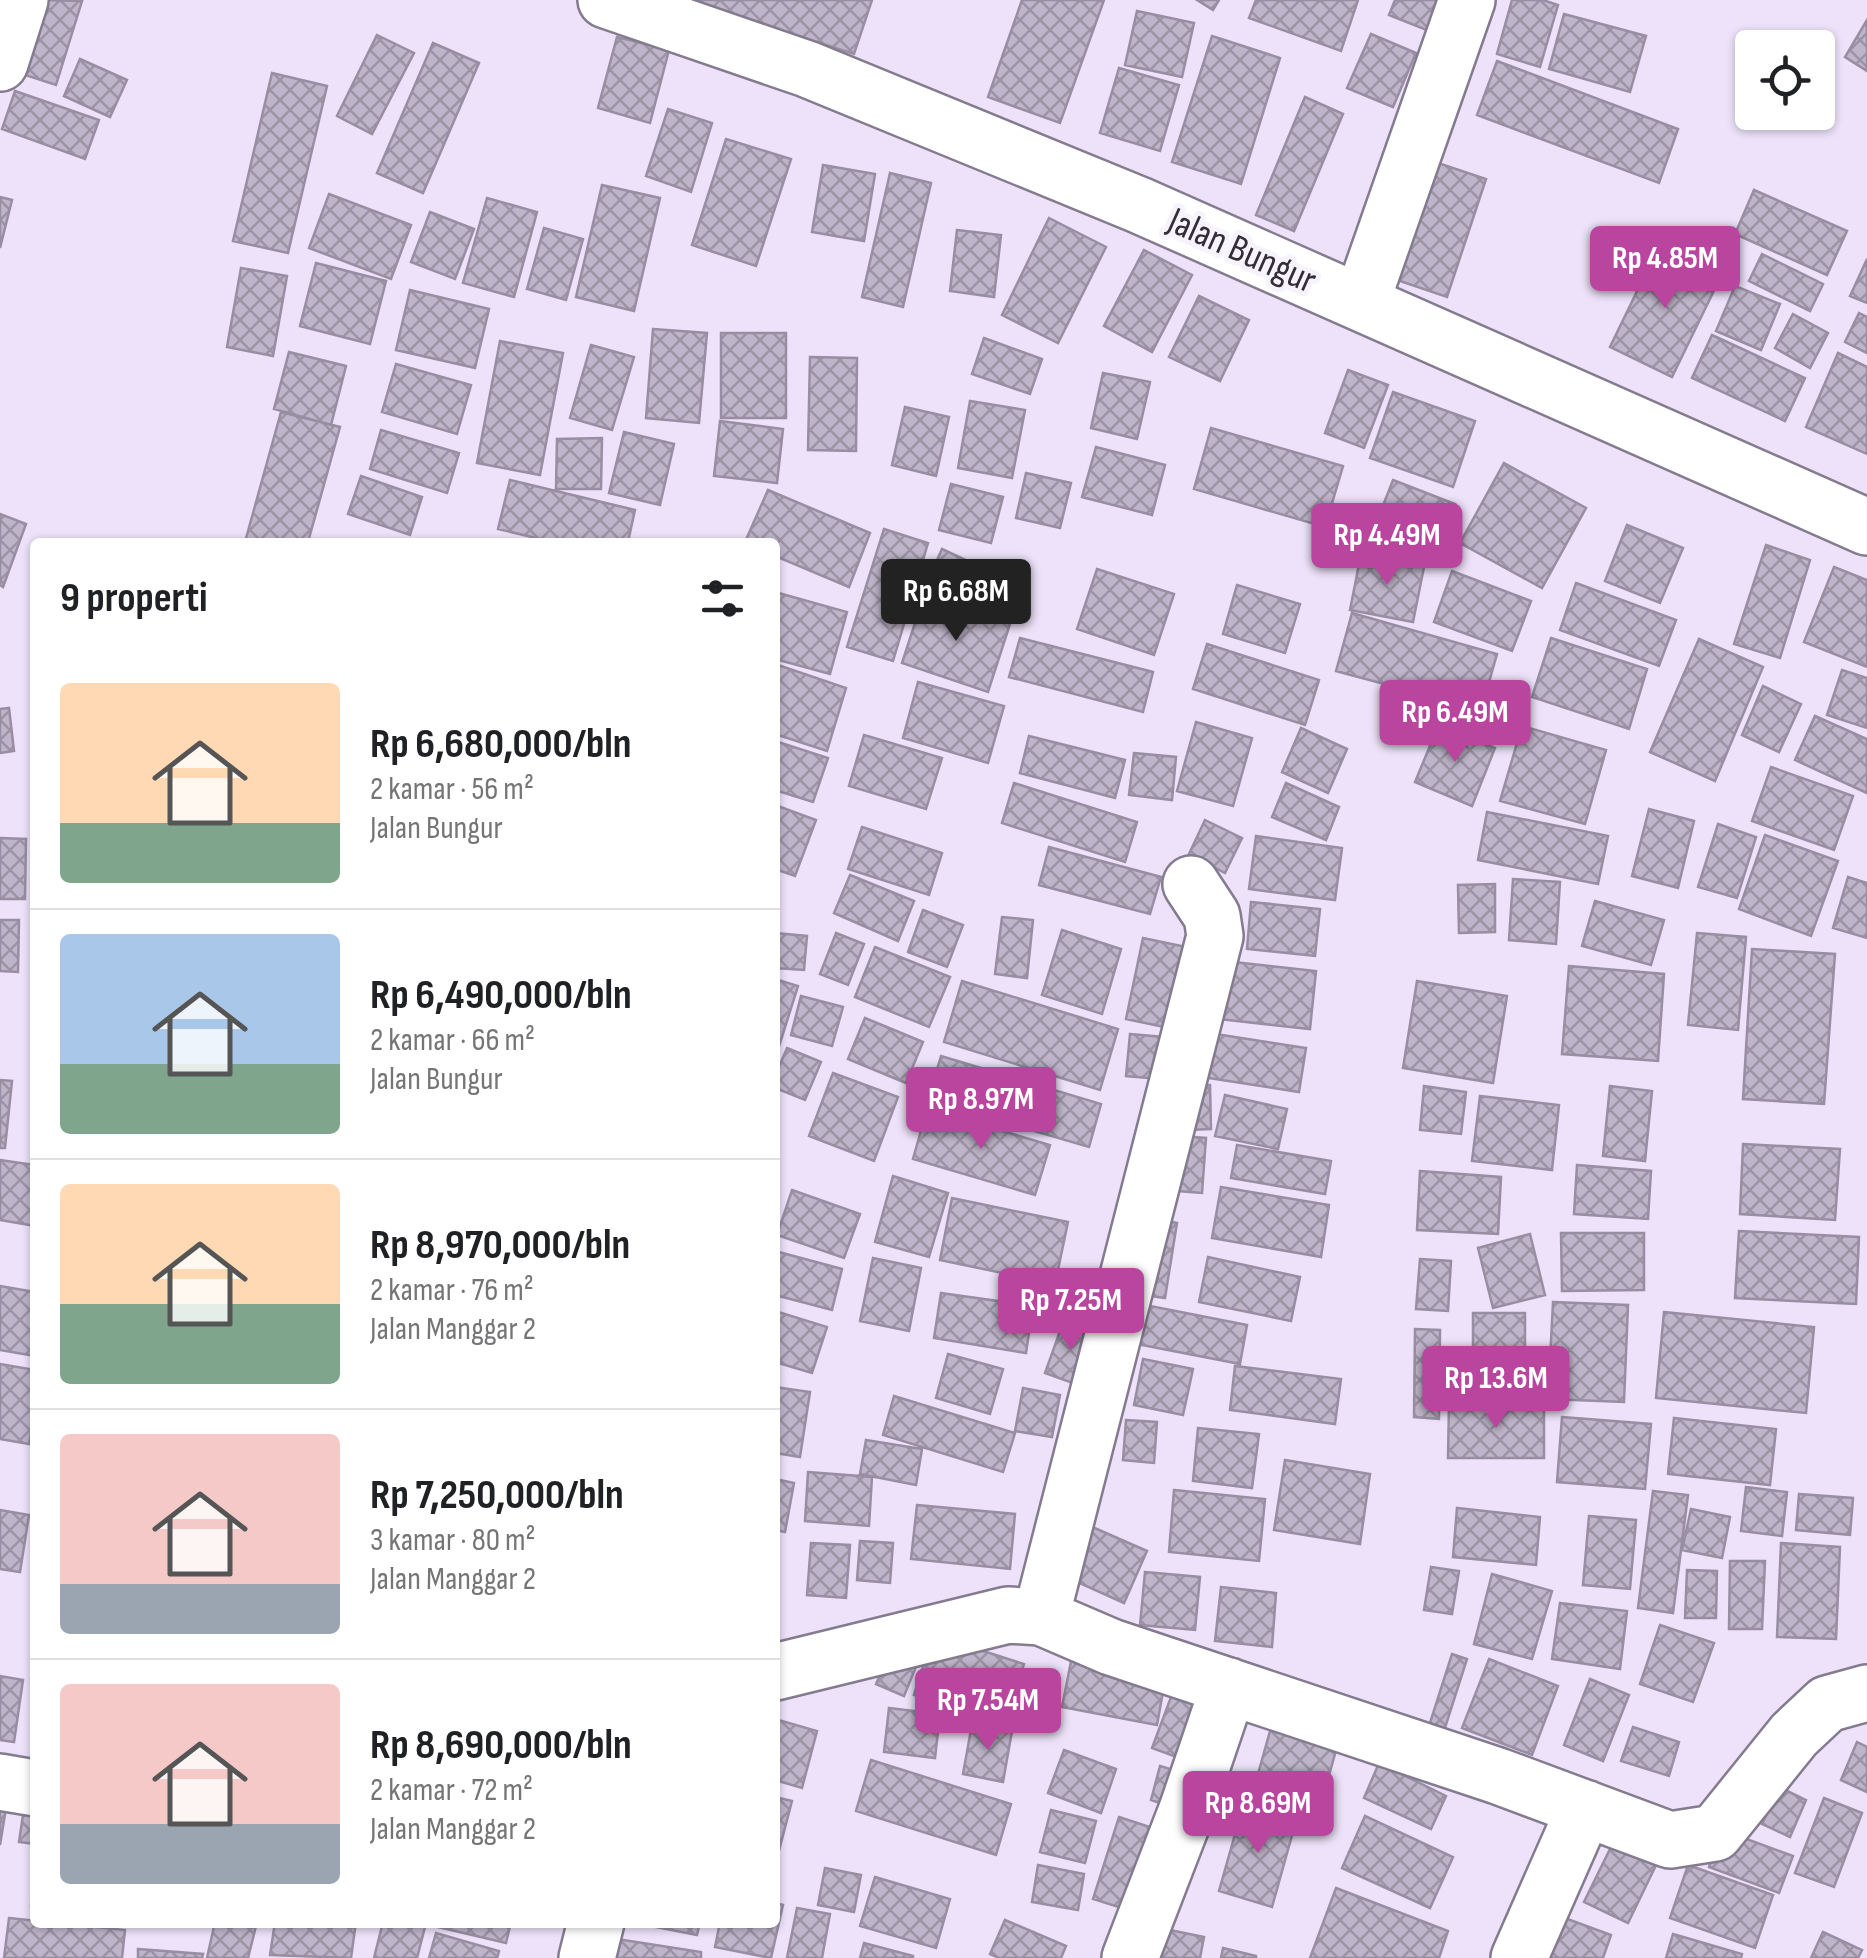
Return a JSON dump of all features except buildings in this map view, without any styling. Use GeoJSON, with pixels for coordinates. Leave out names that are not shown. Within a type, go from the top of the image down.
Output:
{"type":"FeatureCollection","features":[{"type":"Feature","properties":{"kind":"street"},"geometry":{"type":"LineString","coordinates":[[0,63],[20,0]]}},
{"type":"Feature","properties":{"kind":"street","name":"Jalan Bungur"},"geometry":{"type":"LineString","coordinates":[[606,0],[807,69],[1139,205],[1867,527]]}},
{"type":"Feature","properties":{"kind":"street"},"geometry":{"type":"LineString","coordinates":[[1360,303],[1467,0]]}},
{"type":"Feature","properties":{"kind":"street"},"geometry":{"type":"LineString","coordinates":[[1024,1616],[1215,936],[1212,916],[1191,884]]}},
{"type":"Feature","properties":{"kind":"street"},"geometry":{"type":"LineString","coordinates":[[780,1671],[1024,1616],[1670,1840],[1715,1834],[1794,1735],[1827,1704],[1867,1693]]}},
{"type":"Feature","properties":{"kind":"street"},"geometry":{"type":"LineString","coordinates":[[1130,1958],[1229,1686]]}},
{"type":"Feature","properties":{"kind":"street"},"geometry":{"type":"LineString","coordinates":[[0,1782],[30,1787]]}},
{"type":"Feature","properties":{"kind":"street"},"geometry":{"type":"LineString","coordinates":[[1519,1958],[1585,1808]]}},
{"type":"Feature","properties":{"kind":"street"},"geometry":{"type":"LineString","coordinates":[[587,1958],[594,1928]]}}]}
